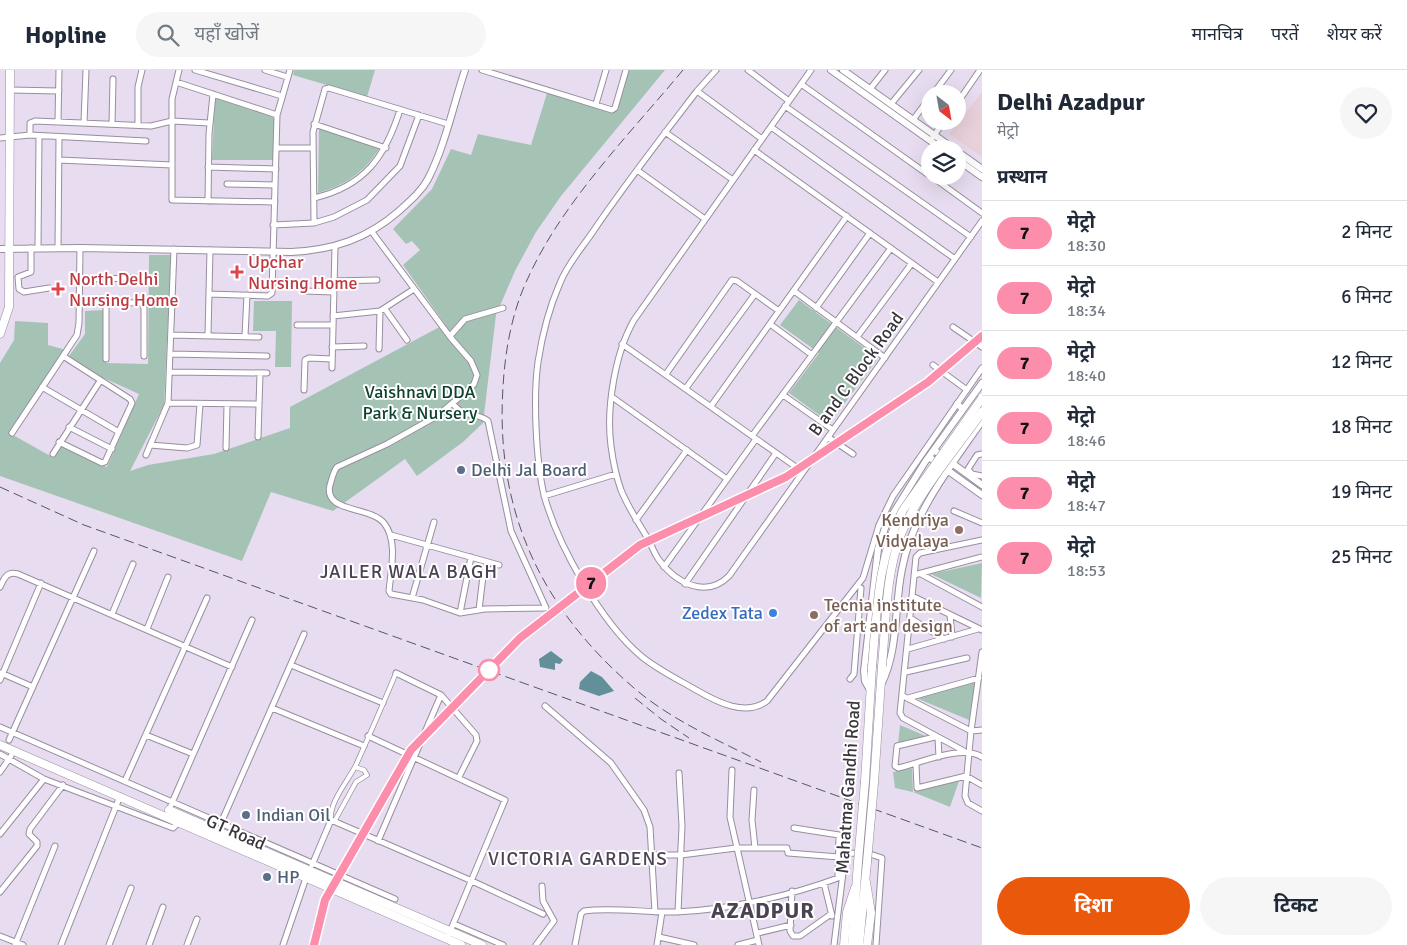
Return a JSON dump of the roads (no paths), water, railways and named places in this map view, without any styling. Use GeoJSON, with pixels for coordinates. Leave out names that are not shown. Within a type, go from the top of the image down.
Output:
{"type":"FeatureCollection","features":[{"type":"Feature","properties":{"kind":"main road"},"geometry":{"type":"LineString","coordinates":[[0,334],[9,307],[10,70]]}},
{"type":"Feature","properties":{"kind":"main road","name":"Mahatma Gandhi Road"},"geometry":{"type":"LineString","coordinates":[[844,945],[847,912],[857,880],[870,690],[882,570],[893,530],[903,510],[982,398]]}},
{"type":"Feature","properties":{"kind":"main road","name":"Mahatma Gandhi Road"},"geometry":{"type":"LineString","coordinates":[[867,945],[871,912],[866,877],[891,569],[900,538],[925,494],[982,412]]}},
{"type":"Feature","properties":{"kind":"main road","name":"GT Road"},"geometry":{"type":"LineString","coordinates":[[0,745],[461,945]]}},
{"type":"Feature","properties":{"kind":"main road","name":"GT Road"},"geometry":{"type":"LineString","coordinates":[[171,806],[452,927],[482,945]]}},
{"type":"Feature","properties":{"kind":"main road"},"geometry":{"type":"LineString","coordinates":[[852,945],[866,877]]}},
{"type":"Feature","properties":{"kind":"main road"},"geometry":{"type":"LineString","coordinates":[[857,880],[860,945]]}},
{"type":"Feature","properties":{"kind":"street"},"geometry":{"type":"LineString","coordinates":[[58,122],[59,70]]}},
{"type":"Feature","properties":{"kind":"street"},"geometry":{"type":"LineString","coordinates":[[84,123],[86,70]]}},
{"type":"Feature","properties":{"kind":"street"},"geometry":{"type":"LineString","coordinates":[[138,125],[138,87],[142,70]]}},
{"type":"Feature","properties":{"kind":"street"},"geometry":{"type":"LineString","coordinates":[[179,70],[172,99],[172,200],[274,202]]}},
{"type":"Feature","properties":{"kind":"street"},"geometry":{"type":"LineString","coordinates":[[195,70],[282,96]]}},
{"type":"Feature","properties":{"kind":"street"},"geometry":{"type":"LineString","coordinates":[[265,70],[287,77]]}},
{"type":"Feature","properties":{"kind":"street"},"geometry":{"type":"LineString","coordinates":[[209,294],[268,296],[272,293],[277,115],[290,70]]}},
{"type":"Feature","properties":{"kind":"street"},"geometry":{"type":"LineString","coordinates":[[0,249],[80,248],[272,251],[317,250],[335,247],[372,232],[408,203],[423,186],[433,167],[465,70]]}},
{"type":"Feature","properties":{"kind":"street"},"geometry":{"type":"LineString","coordinates":[[486,70],[505,73],[614,109],[626,70]]}},
{"type":"Feature","properties":{"kind":"street"},"geometry":{"type":"LineString","coordinates":[[596,104],[605,70]]}},
{"type":"Feature","properties":{"kind":"street"},"geometry":{"type":"LineString","coordinates":[[716,70],[697,91],[636,170],[564,274],[544,332],[536,377],[538,441],[544,496],[574,565],[603,612],[628,643],[661,670],[700,692],[729,705],[755,707],[767,701],[859,586],[867,572],[896,492],[982,368]]}},
{"type":"Feature","properties":{"kind":"street"},"geometry":{"type":"LineString","coordinates":[[748,70],[789,101]]}},
{"type":"Feature","properties":{"kind":"street"},"geometry":{"type":"LineString","coordinates":[[776,453],[685,584],[664,566],[626,502],[616,474],[610,436],[612,397],[622,344],[634,320],[811,70]]}},
{"type":"Feature","properties":{"kind":"street"},"geometry":{"type":"LineString","coordinates":[[831,70],[937,140]]}},
{"type":"Feature","properties":{"kind":"street"},"geometry":{"type":"LineString","coordinates":[[843,70],[854,73],[870,89],[913,120],[933,138]]}},
{"type":"Feature","properties":{"kind":"street"},"geometry":{"type":"LineString","coordinates":[[870,89],[885,70]]}},
{"type":"Feature","properties":{"kind":"street"},"geometry":{"type":"LineString","coordinates":[[891,104],[919,70]]}},
{"type":"Feature","properties":{"kind":"street"},"geometry":{"type":"LineString","coordinates":[[940,85],[951,70]]}},
{"type":"Feature","properties":{"kind":"street"},"geometry":{"type":"LineString","coordinates":[[966,90],[980,70]]}},
{"type":"Feature","properties":{"kind":"street"},"geometry":{"type":"LineString","coordinates":[[112,124],[113,79]]}},
{"type":"Feature","properties":{"kind":"street"},"geometry":{"type":"LineString","coordinates":[[176,82],[277,115]]}},
{"type":"Feature","properties":{"kind":"street"},"geometry":{"type":"LineString","coordinates":[[801,84],[921,170]]}},
{"type":"Feature","properties":{"kind":"street"},"geometry":{"type":"LineString","coordinates":[[314,222],[314,124],[327,88],[448,124]]}},
{"type":"Feature","properties":{"kind":"street"},"geometry":{"type":"LineString","coordinates":[[10,90],[59,91]]}},
{"type":"Feature","properties":{"kind":"street"},"geometry":{"type":"LineString","coordinates":[[697,91],[762,139]]}},
{"type":"Feature","properties":{"kind":"street"},"geometry":{"type":"LineString","coordinates":[[208,201],[209,123],[213,94]]}},
{"type":"Feature","properties":{"kind":"street"},"geometry":{"type":"LineString","coordinates":[[785,106],[971,237]]}},
{"type":"Feature","properties":{"kind":"street"},"geometry":{"type":"LineString","coordinates":[[913,120],[921,109]]}},
{"type":"Feature","properties":{"kind":"street"},"geometry":{"type":"LineString","coordinates":[[314,198],[326,196],[358,180],[377,161],[386,148],[400,110]]}},
{"type":"Feature","properties":{"kind":"street"},"geometry":{"type":"LineString","coordinates":[[273,225],[314,222],[353,208],[378,190],[400,166],[419,115]]}},
{"type":"Feature","properties":{"kind":"street"},"geometry":{"type":"LineString","coordinates":[[30,135],[32,122],[151,126],[172,121],[209,123]]}},
{"type":"Feature","properties":{"kind":"street"},"geometry":{"type":"LineString","coordinates":[[314,124],[386,148]]}},
{"type":"Feature","properties":{"kind":"street"},"geometry":{"type":"LineString","coordinates":[[771,127],[955,259]]}},
{"type":"Feature","properties":{"kind":"street"},"geometry":{"type":"LineString","coordinates":[[933,138],[938,130]]}},
{"type":"Feature","properties":{"kind":"street"},"geometry":{"type":"LineString","coordinates":[[666,132],[733,180]]}},
{"type":"Feature","properties":{"kind":"street"},"geometry":{"type":"LineString","coordinates":[[0,138],[30,135],[146,141]]}},
{"type":"Feature","properties":{"kind":"street"},"geometry":{"type":"LineString","coordinates":[[39,136],[34,248],[31,272],[18,277],[19,289],[24,292],[49,288]]}},
{"type":"Feature","properties":{"kind":"street"},"geometry":{"type":"LineString","coordinates":[[58,248],[59,137]]}},
{"type":"Feature","properties":{"kind":"street"},"geometry":{"type":"LineString","coordinates":[[276,148],[313,148]]}},
{"type":"Feature","properties":{"kind":"street"},"geometry":{"type":"LineString","coordinates":[[754,150],[938,282]]}},
{"type":"Feature","properties":{"kind":"street"},"geometry":{"type":"LineString","coordinates":[[966,158],[982,169]]}},
{"type":"Feature","properties":{"kind":"street"},"geometry":{"type":"LineString","coordinates":[[59,160],[172,165]]}},
{"type":"Feature","properties":{"kind":"street"},"geometry":{"type":"LineString","coordinates":[[966,166],[982,177]]}},
{"type":"Feature","properties":{"kind":"street"},"geometry":{"type":"LineString","coordinates":[[208,167],[276,169]]}},
{"type":"Feature","properties":{"kind":"street"},"geometry":{"type":"LineString","coordinates":[[636,170],[705,219]]}},
{"type":"Feature","properties":{"kind":"street"},"geometry":{"type":"LineString","coordinates":[[227,184],[275,185]]}},
{"type":"Feature","properties":{"kind":"street"},"geometry":{"type":"LineString","coordinates":[[943,185],[982,213]]}},
{"type":"Feature","properties":{"kind":"street"},"geometry":{"type":"LineString","coordinates":[[711,406],[847,216]]}},
{"type":"Feature","properties":{"kind":"street","name":"B and C Block Road"},"geometry":{"type":"LineString","coordinates":[[685,584],[703,588],[724,581],[739,564],[982,221]]}},
{"type":"Feature","properties":{"kind":"street"},"geometry":{"type":"LineString","coordinates":[[372,232],[450,336],[471,360],[477,371],[474,384],[453,404],[413,430],[339,465],[335,469],[329,491],[331,500],[377,516],[390,535],[392,546],[390,593],[460,613],[479,610],[547,607],[518,551],[511,530],[488,421],[484,417],[461,413],[453,404]]}},
{"type":"Feature","properties":{"kind":"street"},"geometry":{"type":"LineString","coordinates":[[816,308],[870,233]]}},
{"type":"Feature","properties":{"kind":"street"},"geometry":{"type":"LineString","coordinates":[[332,368],[335,247]]}},
{"type":"Feature","properties":{"kind":"street"},"geometry":{"type":"LineString","coordinates":[[12,433],[79,329],[80,248]]}},
{"type":"Feature","properties":{"kind":"street"},"geometry":{"type":"LineString","coordinates":[[664,566],[727,479],[812,354],[837,323],[891,248]]}},
{"type":"Feature","properties":{"kind":"street"},"geometry":{"type":"LineString","coordinates":[[146,455],[168,403],[174,249]]}},
{"type":"Feature","properties":{"kind":"street"},"geometry":{"type":"LineString","coordinates":[[208,335],[210,250]]}},
{"type":"Feature","properties":{"kind":"street"},"geometry":{"type":"LineString","coordinates":[[856,338],[912,263]]}},
{"type":"Feature","properties":{"kind":"street"},"geometry":{"type":"LineString","coordinates":[[80,279],[144,278]]}},
{"type":"Feature","properties":{"kind":"street"},"geometry":{"type":"LineString","coordinates":[[333,281],[377,280]]}},
{"type":"Feature","properties":{"kind":"street"},"geometry":{"type":"LineString","coordinates":[[666,374],[729,283],[735,280],[779,310]]}},
{"type":"Feature","properties":{"kind":"street"},"geometry":{"type":"LineString","coordinates":[[333,316],[382,310],[414,289]]}},
{"type":"Feature","properties":{"kind":"street"},"geometry":{"type":"LineString","coordinates":[[305,291],[333,292]]}},
{"type":"Feature","properties":{"kind":"street"},"geometry":{"type":"LineString","coordinates":[[794,291],[884,358]]}},
{"type":"Feature","properties":{"kind":"street"},"geometry":{"type":"LineString","coordinates":[[686,388],[755,294]]}},
{"type":"Feature","properties":{"kind":"street"},"geometry":{"type":"LineString","coordinates":[[245,336],[247,295]]}},
{"type":"Feature","properties":{"kind":"street"},"geometry":{"type":"LineString","coordinates":[[79,302],[139,302],[143,305],[144,356]]}},
{"type":"Feature","properties":{"kind":"street"},"geometry":{"type":"LineString","coordinates":[[106,302],[106,359]]}},
{"type":"Feature","properties":{"kind":"street"},"geometry":{"type":"LineString","coordinates":[[450,336],[465,319],[503,308]]}},
{"type":"Feature","properties":{"kind":"street"},"geometry":{"type":"LineString","coordinates":[[382,310],[407,340]]}},
{"type":"Feature","properties":{"kind":"street"},"geometry":{"type":"LineString","coordinates":[[379,349],[382,310]]}},
{"type":"Feature","properties":{"kind":"street"},"geometry":{"type":"LineString","coordinates":[[770,324],[812,354]]}},
{"type":"Feature","properties":{"kind":"street"},"geometry":{"type":"LineString","coordinates":[[297,325],[333,325]]}},
{"type":"Feature","properties":{"kind":"street"},"geometry":{"type":"LineString","coordinates":[[953,327],[982,347]]}},
{"type":"Feature","properties":{"kind":"street"},"geometry":{"type":"LineString","coordinates":[[171,335],[259,337]]}},
{"type":"Feature","properties":{"kind":"street"},"geometry":{"type":"LineString","coordinates":[[622,344],[803,472]]}},
{"type":"Feature","properties":{"kind":"street"},"geometry":{"type":"LineString","coordinates":[[332,346],[364,346]]}},
{"type":"Feature","properties":{"kind":"street"},"geometry":{"type":"LineString","coordinates":[[170,354],[267,356]]}},
{"type":"Feature","properties":{"kind":"street"},"geometry":{"type":"LineString","coordinates":[[60,442],[102,462],[107,460],[132,401],[63,356]]}},
{"type":"Feature","properties":{"kind":"street"},"geometry":{"type":"LineString","coordinates":[[304,390],[305,360],[332,359]]}},
{"type":"Feature","properties":{"kind":"street"},"geometry":{"type":"LineString","coordinates":[[933,364],[967,390]]}},
{"type":"Feature","properties":{"kind":"street"},"geometry":{"type":"LineString","coordinates":[[170,372],[267,373]]}},
{"type":"Feature","properties":{"kind":"street"},"geometry":{"type":"LineString","coordinates":[[258,437],[260,373]]}},
{"type":"Feature","properties":{"kind":"street"},"geometry":{"type":"LineString","coordinates":[[53,454],[79,410],[100,381]]}},
{"type":"Feature","properties":{"kind":"street"},"geometry":{"type":"LineString","coordinates":[[870,690],[864,677],[871,595],[879,544],[886,517],[982,383]]}},
{"type":"Feature","properties":{"kind":"street"},"geometry":{"type":"LineString","coordinates":[[42,387],[119,432]]}},
{"type":"Feature","properties":{"kind":"street"},"geometry":{"type":"LineString","coordinates":[[783,395],[833,430]]}},
{"type":"Feature","properties":{"kind":"street"},"geometry":{"type":"LineString","coordinates":[[612,397],[727,479]]}},
{"type":"Feature","properties":{"kind":"street"},"geometry":{"type":"LineString","coordinates":[[168,403],[259,404]]}},
{"type":"Feature","properties":{"kind":"street"},"geometry":{"type":"LineString","coordinates":[[150,445],[187,448],[197,445],[200,404]]}},
{"type":"Feature","properties":{"kind":"street"},"geometry":{"type":"LineString","coordinates":[[957,404],[963,409]]}},
{"type":"Feature","properties":{"kind":"street"},"geometry":{"type":"LineString","coordinates":[[226,448],[227,405]]}},
{"type":"Feature","properties":{"kind":"street"},"geometry":{"type":"LineString","coordinates":[[880,689],[888,671],[892,655],[897,603],[905,554],[924,511],[948,470],[982,421]]}},
{"type":"Feature","properties":{"kind":"street"},"geometry":{"type":"LineString","coordinates":[[69,427],[112,449]]}},
{"type":"Feature","properties":{"kind":"street"},"geometry":{"type":"LineString","coordinates":[[828,437],[853,454]]}},
{"type":"Feature","properties":{"kind":"street"},"geometry":{"type":"LineString","coordinates":[[636,520],[687,450]]}},
{"type":"Feature","properties":{"kind":"street"},"geometry":{"type":"LineString","coordinates":[[934,450],[982,486]]}},
{"type":"Feature","properties":{"kind":"street"},"geometry":{"type":"LineString","coordinates":[[982,454],[977,455],[968,469],[972,474],[982,476]]}},
{"type":"Feature","properties":{"kind":"street"},"geometry":{"type":"LineString","coordinates":[[929,457],[982,495]]}},
{"type":"Feature","properties":{"kind":"street"},"geometry":{"type":"LineString","coordinates":[[544,496],[616,474]]}},
{"type":"Feature","properties":{"kind":"street"},"geometry":{"type":"LineString","coordinates":[[900,500],[906,496],[915,496],[922,501],[924,511]]}},
{"type":"Feature","properties":{"kind":"street"},"geometry":{"type":"LineString","coordinates":[[954,512],[982,523]]}},
{"type":"Feature","properties":{"kind":"street"},"geometry":{"type":"LineString","coordinates":[[412,598],[434,522]]}},
{"type":"Feature","properties":{"kind":"street"},"geometry":{"type":"LineString","coordinates":[[390,535],[499,565]]}},
{"type":"Feature","properties":{"kind":"street"},"geometry":{"type":"LineString","coordinates":[[967,754],[902,717],[916,557],[918,554],[982,540]]}},
{"type":"Feature","properties":{"kind":"street"},"geometry":{"type":"LineString","coordinates":[[9,740],[94,551]]}},
{"type":"Feature","properties":{"kind":"street"},"geometry":{"type":"LineString","coordinates":[[460,613],[471,557]]}},
{"type":"Feature","properties":{"kind":"street"},"geometry":{"type":"LineString","coordinates":[[914,575],[982,557]]}},
{"type":"Feature","properties":{"kind":"street"},"geometry":{"type":"LineString","coordinates":[[479,610],[483,576],[488,562]]}},
{"type":"Feature","properties":{"kind":"street"},"geometry":{"type":"LineString","coordinates":[[112,614],[133,564]]}},
{"type":"Feature","properties":{"kind":"street"},"geometry":{"type":"LineString","coordinates":[[0,587],[4,578],[12,572],[232,667]]}},
{"type":"Feature","properties":{"kind":"street"},"geometry":{"type":"LineString","coordinates":[[921,574],[982,608]]}},
{"type":"Feature","properties":{"kind":"street"},"geometry":{"type":"LineString","coordinates":[[147,629],[168,577]]}},
{"type":"Feature","properties":{"kind":"street"},"geometry":{"type":"LineString","coordinates":[[0,680],[1,673],[41,583]]}},
{"type":"Feature","properties":{"kind":"street"},"geometry":{"type":"LineString","coordinates":[[859,586],[871,595]]}},
{"type":"Feature","properties":{"kind":"street"},"geometry":{"type":"LineString","coordinates":[[850,678],[854,674],[859,586]]}},
{"type":"Feature","properties":{"kind":"street"},"geometry":{"type":"LineString","coordinates":[[912,596],[980,630]]}},
{"type":"Feature","properties":{"kind":"street"},"geometry":{"type":"LineString","coordinates":[[125,781],[207,598]]}},
{"type":"Feature","properties":{"kind":"street"},"geometry":{"type":"LineString","coordinates":[[950,615],[952,637]]}},
{"type":"Feature","properties":{"kind":"street"},"geometry":{"type":"LineString","coordinates":[[910,618],[944,639]]}},
{"type":"Feature","properties":{"kind":"street"},"geometry":{"type":"LineString","coordinates":[[171,806],[252,620]]}},
{"type":"Feature","properties":{"kind":"street"},"geometry":{"type":"LineString","coordinates":[[908,649],[980,630]]}},
{"type":"Feature","properties":{"kind":"street"},"geometry":{"type":"LineString","coordinates":[[221,823],[304,634]]}},
{"type":"Feature","properties":{"kind":"street"},"geometry":{"type":"LineString","coordinates":[[982,652],[967,754],[965,800],[982,811]]}},
{"type":"Feature","properties":{"kind":"street"},"geometry":{"type":"LineString","coordinates":[[906,672],[967,658]]}},
{"type":"Feature","properties":{"kind":"street"},"geometry":{"type":"LineString","coordinates":[[290,665],[383,704]]}},
{"type":"Feature","properties":{"kind":"street"},"geometry":{"type":"LineString","coordinates":[[1,673],[33,687]]}},
{"type":"Feature","properties":{"kind":"street"},"geometry":{"type":"LineString","coordinates":[[333,821],[334,807],[355,767],[396,673],[441,695],[478,737],[459,776]]}},
{"type":"Feature","properties":{"kind":"street"},"geometry":{"type":"LineString","coordinates":[[905,698],[979,678]]}},
{"type":"Feature","properties":{"kind":"street"},"geometry":{"type":"LineString","coordinates":[[378,841],[441,695]]}},
{"type":"Feature","properties":{"kind":"street"},"geometry":{"type":"LineString","coordinates":[[905,698],[971,731],[982,730]]}},
{"type":"Feature","properties":{"kind":"street"},"geometry":{"type":"LineString","coordinates":[[975,705],[982,703]]}},
{"type":"Feature","properties":{"kind":"street"},"geometry":{"type":"LineString","coordinates":[[545,706],[574,728],[613,765],[646,816],[650,827],[655,912]]}},
{"type":"Feature","properties":{"kind":"street"},"geometry":{"type":"LineString","coordinates":[[272,708],[364,746]]}},
{"type":"Feature","properties":{"kind":"street"},"geometry":{"type":"LineString","coordinates":[[0,727],[125,781],[171,806],[221,823],[311,866],[395,899]]}},
{"type":"Feature","properties":{"kind":"street"},"geometry":{"type":"LineString","coordinates":[[146,735],[193,754]]}},
{"type":"Feature","properties":{"kind":"street"},"geometry":{"type":"LineString","coordinates":[[368,736],[459,776],[504,798],[506,802],[447,939]]}},
{"type":"Feature","properties":{"kind":"street"},"geometry":{"type":"LineString","coordinates":[[937,737],[939,757]]}},
{"type":"Feature","properties":{"kind":"street"},"geometry":{"type":"LineString","coordinates":[[937,737],[897,747],[896,768],[939,757],[967,754],[981,755]]}},
{"type":"Feature","properties":{"kind":"street"},"geometry":{"type":"LineString","coordinates":[[0,772],[15,752]]}},
{"type":"Feature","properties":{"kind":"street"},"geometry":{"type":"LineString","coordinates":[[0,754],[44,779],[117,805],[173,828],[178,823]]}},
{"type":"Feature","properties":{"kind":"street"},"geometry":{"type":"LineString","coordinates":[[916,764],[917,788],[966,776],[982,785]]}},
{"type":"Feature","properties":{"kind":"street"},"geometry":{"type":"LineString","coordinates":[[283,945],[305,878],[333,821],[356,782],[367,775],[364,770],[355,767]]}},
{"type":"Feature","properties":{"kind":"street"},"geometry":{"type":"LineString","coordinates":[[732,770],[729,809],[736,848],[759,942],[738,945]]}},
{"type":"Feature","properties":{"kind":"street"},"geometry":{"type":"LineString","coordinates":[[678,912],[682,814],[679,773]]}},
{"type":"Feature","properties":{"kind":"street"},"geometry":{"type":"LineString","coordinates":[[0,834],[44,779]]}},
{"type":"Feature","properties":{"kind":"street"},"geometry":{"type":"LineString","coordinates":[[0,892],[36,846],[37,842],[29,834],[30,829],[63,785]]}},
{"type":"Feature","properties":{"kind":"street"},"geometry":{"type":"LineString","coordinates":[[754,790],[752,820],[754,848]]}},
{"type":"Feature","properties":{"kind":"street"},"geometry":{"type":"LineString","coordinates":[[61,945],[120,796]]}},
{"type":"Feature","properties":{"kind":"street"},"geometry":{"type":"LineString","coordinates":[[333,821],[543,914]]}},
{"type":"Feature","properties":{"kind":"street"},"geometry":{"type":"LineString","coordinates":[[576,945],[581,914],[584,910],[678,912],[723,908],[838,878],[839,836],[837,834],[794,828]]}},
{"type":"Feature","properties":{"kind":"street"},"geometry":{"type":"LineString","coordinates":[[16,944],[55,846]]}},
{"type":"Feature","properties":{"kind":"street"},"geometry":{"type":"LineString","coordinates":[[652,855],[681,855],[736,848],[787,848],[788,853],[838,857]]}},
{"type":"Feature","properties":{"kind":"street"},"geometry":{"type":"LineString","coordinates":[[834,945],[846,854],[880,856],[883,862],[876,945]]}},
{"type":"Feature","properties":{"kind":"street"},"geometry":{"type":"LineString","coordinates":[[824,883],[836,925]]}},
{"type":"Feature","properties":{"kind":"street"},"geometry":{"type":"LineString","coordinates":[[536,945],[554,921],[543,901],[542,886]]}},
{"type":"Feature","properties":{"kind":"street"},"geometry":{"type":"LineString","coordinates":[[109,945],[131,888]]}},
{"type":"Feature","properties":{"kind":"street"},"geometry":{"type":"LineString","coordinates":[[792,891],[791,933],[796,937],[832,914]]}},
{"type":"Feature","properties":{"kind":"street"},"geometry":{"type":"LineString","coordinates":[[149,945],[163,907]]}},
{"type":"Feature","properties":{"kind":"street"},"geometry":{"type":"LineString","coordinates":[[657,945],[662,912]]}},
{"type":"Feature","properties":{"kind":"street"},"geometry":{"type":"LineString","coordinates":[[187,945],[196,919]]}},
{"type":"Feature","properties":{"kind":"street"},"geometry":{"type":"LineString","coordinates":[[758,934],[791,925]]}},
{"type":"Feature","properties":{"kind":"street"},"geometry":{"type":"LineString","coordinates":[[452,927],[503,945]]}},
{"type":"Feature","properties":{"kind":"street"},"geometry":{"type":"LineString","coordinates":[[0,937],[23,945]]}},
{"type":"Feature","properties":{"kind":"street"},"geometry":{"type":"LineString","coordinates":[[659,937],[694,945]]}},
{"type":"Feature","properties":{"kind":"water"},"geometry":{"type":"Polygon","coordinates":[[[551,651],[563,660],[560,664],[555,663],[555,670],[540,667],[539,659],[551,651]]]}},
{"type":"Feature","properties":{"kind":"water"},"geometry":{"type":"Polygon","coordinates":[[[591,671],[602,677],[614,691],[599,696],[579,689],[580,682],[591,671]]]}},
{"type":"Feature","properties":{"kind":"railway"},"geometry":{"type":"LineString","coordinates":[[683,70],[578,195],[542,250],[522,291],[510,331],[504,373],[503,432],[507,475],[516,516],[531,554],[550,590],[573,625],[601,657],[634,688],[663,710],[695,729],[761,762]]}},
{"type":"Feature","properties":{"kind":"railway"},"geometry":{"type":"LineString","coordinates":[[0,487],[84,525],[982,848]]}},
{"type":"Feature","properties":{"kind":"railway"},"geometry":{"type":"LineString","coordinates":[[635,698],[689,738]]}},
{"type":"Feature","properties":{"kind":"metro line","name":"7"},"geometry":{"type":"LineString","coordinates":[[314,945],[325,900],[411,750],[520,638],[640,545],[786,477],[928,382],[982,336]]}},
{"type":"Feature","properties":{"kind":"place","name":"Upchar Nursing Home"},"geometry":{"type":"Point","coordinates":[237,272]}},
{"type":"Feature","properties":{"kind":"place","name":"North Delhi Nursing Home"},"geometry":{"type":"Point","coordinates":[58,289]}},
{"type":"Feature","properties":{"kind":"place","name":"Delhi Jal Board"},"geometry":{"type":"Point","coordinates":[461,470]}},
{"type":"Feature","properties":{"kind":"place","name":"Kendriya Vidyalaya"},"geometry":{"type":"Point","coordinates":[959,530]}},
{"type":"Feature","properties":{"kind":"place","name":"Zedex Tata"},"geometry":{"type":"Point","coordinates":[773,613]}},
{"type":"Feature","properties":{"kind":"place","name":"Tecnia institute of art and design"},"geometry":{"type":"Point","coordinates":[814,615]}},
{"type":"Feature","properties":{"kind":"place","name":"Indian Oil"},"geometry":{"type":"Point","coordinates":[246,815]}},
{"type":"Feature","properties":{"kind":"place","name":"HP"},"geometry":{"type":"Point","coordinates":[267,877]}},
{"type":"Feature","properties":{"kind":"district","name":"JAILER WALA BAGH"},"geometry":{"type":"Point","coordinates":[409,572]}},
{"type":"Feature","properties":{"kind":"district","name":"VICTORIA GARDENS"},"geometry":{"type":"Point","coordinates":[578,859]}},
{"type":"Feature","properties":{"kind":"district","name":"AZADPUR"},"geometry":{"type":"Point","coordinates":[763,910]}},
{"type":"Feature","properties":{"kind":"park label","name":"Vaishnavi DDA Park & Nursery"},"geometry":{"type":"Point","coordinates":[420,402]}}]}
